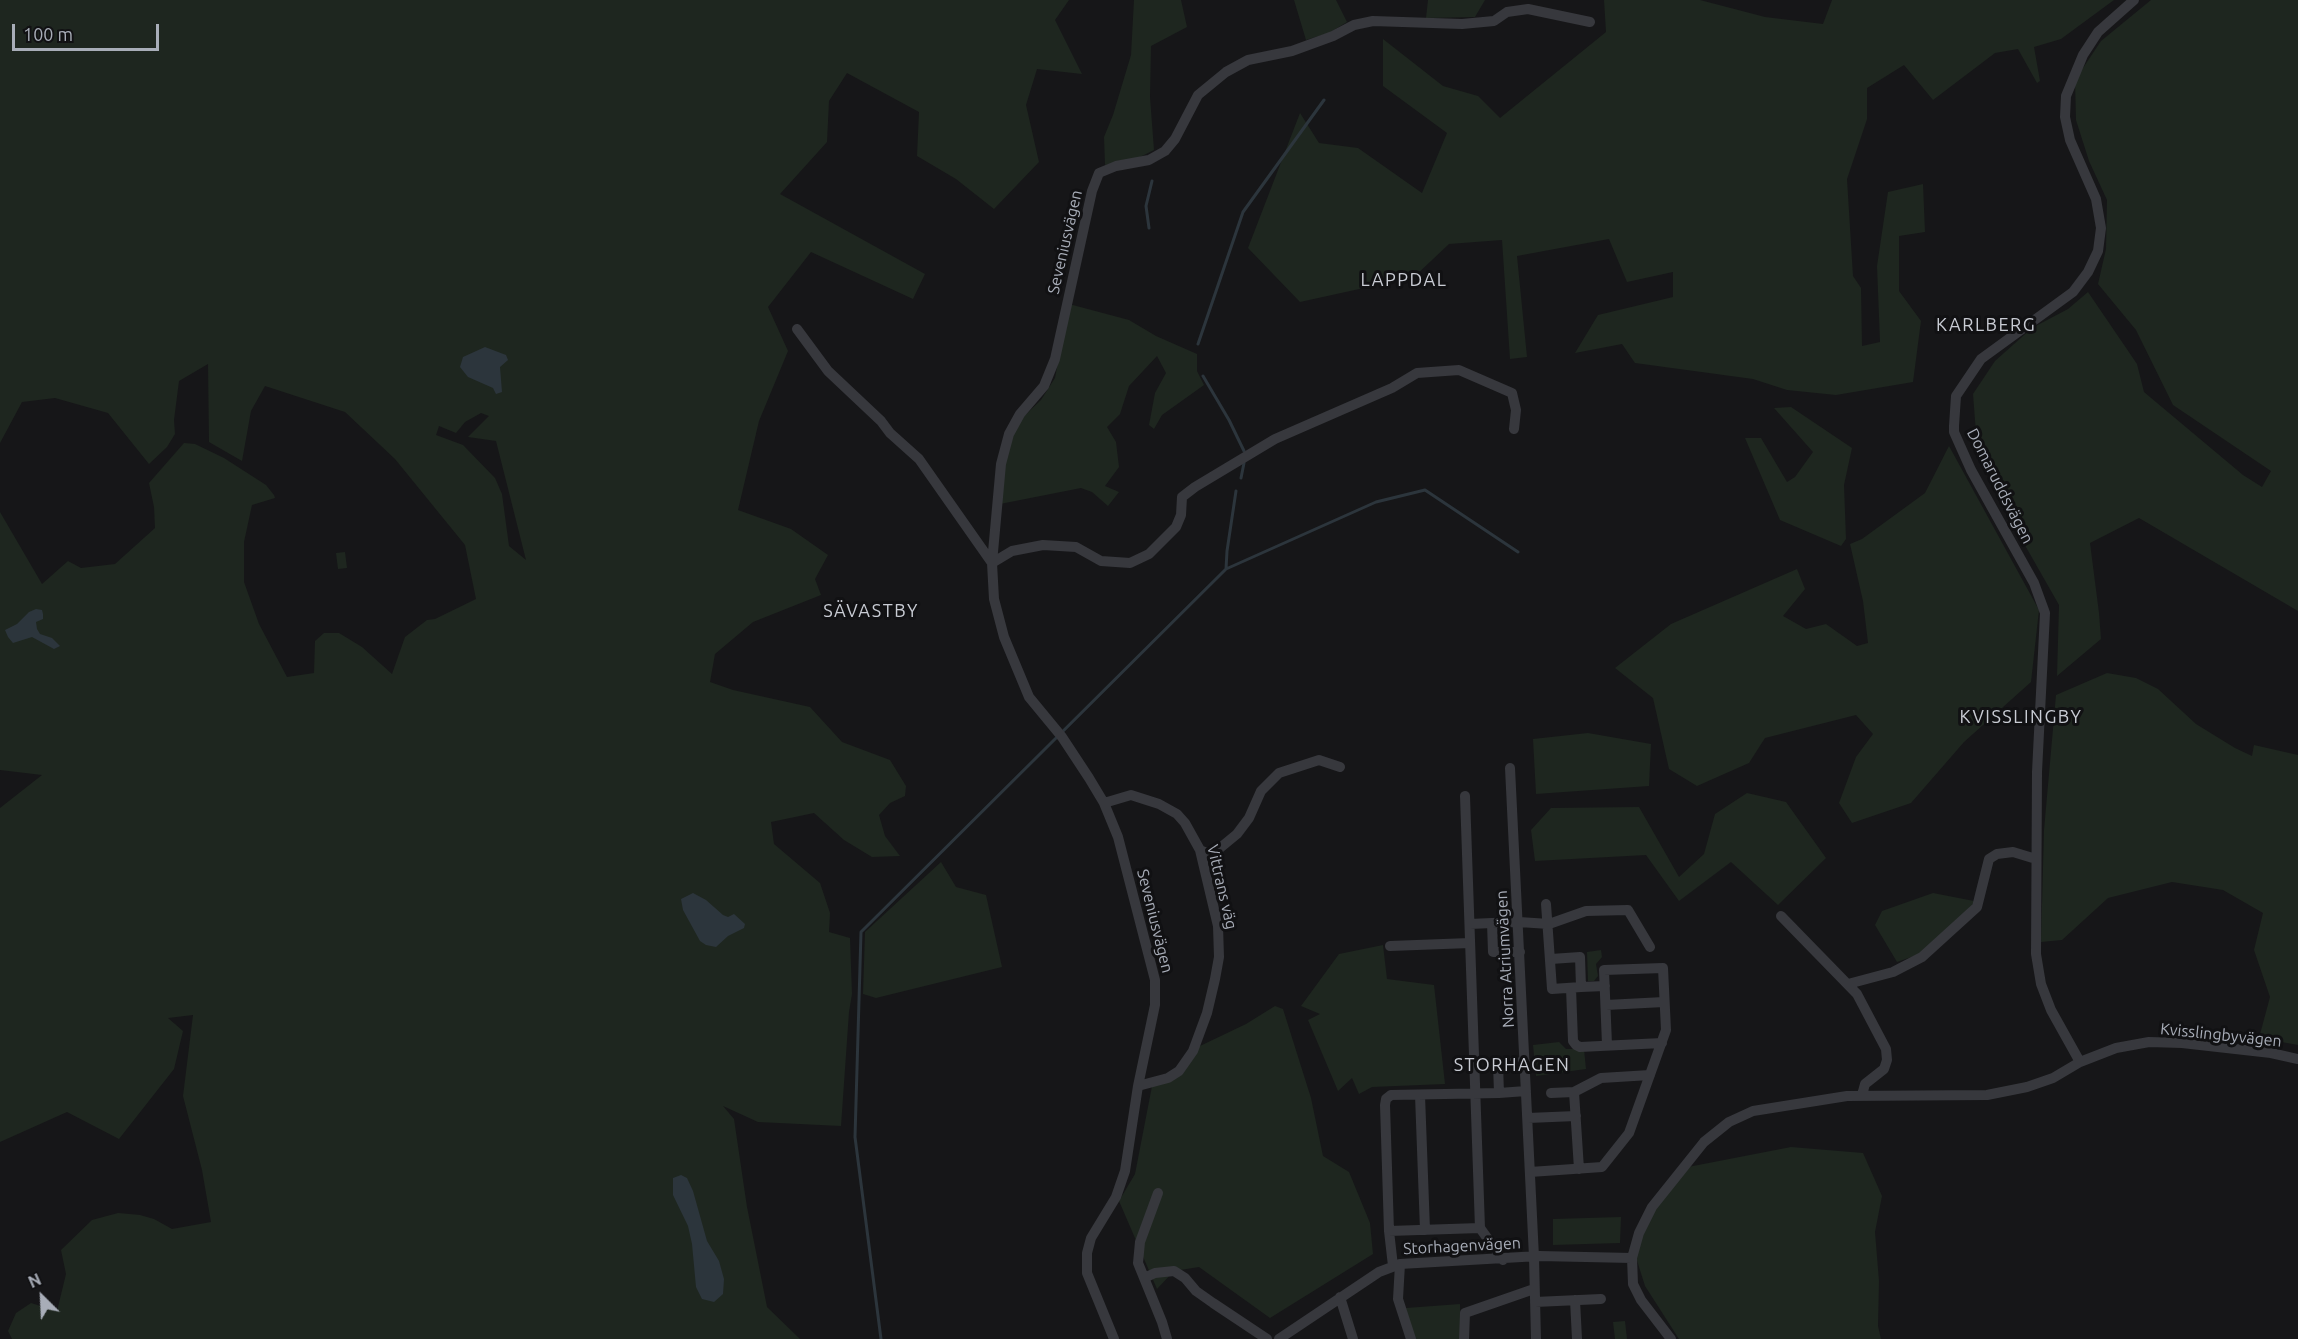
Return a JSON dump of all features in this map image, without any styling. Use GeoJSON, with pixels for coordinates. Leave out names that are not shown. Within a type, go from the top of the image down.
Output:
{"type":"FeatureCollection","features":[{"type":"Feature","properties":{"kind":"street","name":"Domaruddsvägen"},"geometry":{"type":"LineString","coordinates":[[2080,1062],[2051,1010],[2041,984],[2036,954],[2037,772],[2045,613],[2034,583],[1971,470],[1954,432],[1956,396],[1981,359],[2073,292],[2088,272],[2098,251],[2101,228],[2096,199],[2070,140],[2065,117],[2066,96],[2083,55],[2098,32],[2134,0]]}},
{"type":"Feature","properties":{"kind":"street","name":"Seveniusvägen"},"geometry":{"type":"LineString","coordinates":[[1114,1339],[1088,1273],[1087,1253],[1091,1238],[1116,1197],[1125,1171],[1138,1086],[1155,1005],[1155,980],[1118,837],[1104,803],[1062,737],[1029,697],[1006,642],[994,599],[992,564],[1001,464],[1009,434],[1020,414],[1044,386],[1055,359],[1092,191],[1099,173],[1116,166],[1149,160],[1165,151],[1175,139],[1198,95],[1226,72],[1248,60],[1292,51],[1334,36],[1354,25],[1373,21],[1462,24],[1494,21],[1507,12],[1528,9],[1590,22]]}},
{"type":"Feature","properties":{"kind":"street"},"geometry":{"type":"LineString","coordinates":[[797,329],[828,371],[880,421],[890,434],[919,459],[992,564],[1012,551],[1043,545],[1076,547],[1101,561],[1130,563],[1149,554],[1176,527],[1181,515],[1182,497],[1196,487],[1275,439],[1392,388],[1418,373],[1459,370],[1512,393],[1516,410],[1514,429]]}},
{"type":"Feature","properties":{"kind":"street"},"geometry":{"type":"LineString","coordinates":[[1200,850],[1208,853],[1220,848],[1237,834],[1249,818],[1261,791],[1280,772],[1319,760],[1340,767]]}},
{"type":"Feature","properties":{"kind":"street","name":"Norra Atriumvägen"},"geometry":{"type":"LineString","coordinates":[[1510,768],[1528,1118],[1536,1339]]}},
{"type":"Feature","properties":{"kind":"street","name":"Vittrans väg"},"geometry":{"type":"LineString","coordinates":[[1104,803],[1131,795],[1159,804],[1177,814],[1185,823],[1200,850],[1218,926],[1219,957],[1207,1013],[1193,1052],[1179,1071],[1159,1082],[1138,1086]]}},
{"type":"Feature","properties":{"kind":"street"},"geometry":{"type":"LineString","coordinates":[[1465,796],[1480,1228],[1503,1260]]}},
{"type":"Feature","properties":{"kind":"street"},"geometry":{"type":"LineString","coordinates":[[1848,984],[1893,972],[1922,957],[1977,907],[1989,858],[1997,854],[2013,852],[2036,860]]}},
{"type":"Feature","properties":{"kind":"street"},"geometry":{"type":"LineString","coordinates":[[1546,904],[1552,988],[1605,986]]}},
{"type":"Feature","properties":{"kind":"street"},"geometry":{"type":"LineString","coordinates":[[1470,924],[1519,922],[1549,924],[1586,910],[1628,910],[1650,946]]}},
{"type":"Feature","properties":{"kind":"street"},"geometry":{"type":"LineString","coordinates":[[1781,916],[1857,994],[1886,1050],[1887,1060],[1884,1069],[1865,1084],[1862,1095]]}},
{"type":"Feature","properties":{"kind":"street"},"geometry":{"type":"LineString","coordinates":[[1492,923],[1492,952],[1495,952]]}},
{"type":"Feature","properties":{"kind":"street"},"geometry":{"type":"LineString","coordinates":[[1390,946],[1520,952]]}},
{"type":"Feature","properties":{"kind":"street"},"geometry":{"type":"LineString","coordinates":[[1551,958],[1580,957],[1573,1041],[1580,1047],[1662,1042]]}},
{"type":"Feature","properties":{"kind":"street"},"geometry":{"type":"LineString","coordinates":[[1530,1172],[1602,1167],[1629,1133],[1666,1030],[1663,968],[1604,970],[1607,1045]]}},
{"type":"Feature","properties":{"kind":"street"},"geometry":{"type":"LineString","coordinates":[[1606,1005],[1664,1002]]}},
{"type":"Feature","properties":{"kind":"street","name":"Kvisslingbyvägen"},"geometry":{"type":"LineString","coordinates":[[1671,1339],[1641,1300],[1633,1284],[1632,1258],[1639,1233],[1652,1207],[1704,1142],[1729,1122],[1753,1111],[1862,1095],[1987,1095],[2027,1087],[2053,1078],[2080,1062],[2116,1048],[2149,1042],[2181,1042],[2271,1053],[2298,1059]]}},
{"type":"Feature","properties":{"kind":"street"},"geometry":{"type":"LineString","coordinates":[[1499,1093],[1498,1064],[1525,1062]]}},
{"type":"Feature","properties":{"kind":"street"},"geometry":{"type":"LineString","coordinates":[[1551,1093],[1574,1092],[1601,1078],[1650,1075]]}},
{"type":"Feature","properties":{"kind":"street"},"geometry":{"type":"LineString","coordinates":[[1411,1339],[1398,1299],[1396,1265],[1389,1231],[1386,1098],[1391,1095],[1526,1091]]}},
{"type":"Feature","properties":{"kind":"street"},"geometry":{"type":"LineString","coordinates":[[1574,1092],[1579,1169]]}},
{"type":"Feature","properties":{"kind":"street"},"geometry":{"type":"LineString","coordinates":[[1419,1095],[1425,1230]]}},
{"type":"Feature","properties":{"kind":"street"},"geometry":{"type":"LineString","coordinates":[[1528,1118],[1576,1116]]}},
{"type":"Feature","properties":{"kind":"street"},"geometry":{"type":"LineString","coordinates":[[1158,1193],[1140,1242],[1138,1263],[1167,1339]]}},
{"type":"Feature","properties":{"kind":"street"},"geometry":{"type":"LineString","coordinates":[[1389,1231],[1480,1228]]}},
{"type":"Feature","properties":{"kind":"street","name":"Storhagenvägen"},"geometry":{"type":"LineString","coordinates":[[1279,1339],[1292,1335],[1340,1297],[1396,1265],[1534,1257],[1632,1258]]}},
{"type":"Feature","properties":{"kind":"street"},"geometry":{"type":"LineString","coordinates":[[1144,1278],[1155,1273],[1174,1271],[1213,1303],[1267,1339]]}},
{"type":"Feature","properties":{"kind":"street"},"geometry":{"type":"LineString","coordinates":[[1464,1339],[1465,1313],[1534,1289]]}},
{"type":"Feature","properties":{"kind":"street"},"geometry":{"type":"LineString","coordinates":[[1340,1297],[1353,1339]]}},
{"type":"Feature","properties":{"kind":"street"},"geometry":{"type":"LineString","coordinates":[[1535,1302],[1601,1299]]}},
{"type":"Feature","properties":{"kind":"street"},"geometry":{"type":"LineString","coordinates":[[1575,1300],[1577,1339]]}},
{"type":"Feature","properties":{"kind":"shaded area"},"geometry":{"type":"Polygon","coordinates":[[[0,0],[1069,0],[1055,20],[1082,74],[1037,69],[1026,105],[1039,162],[994,209],[956,179],[917,156],[919,112],[847,73],[829,101],[827,142],[780,194],[925,274],[913,299],[811,252],[768,307],[788,351],[759,421],[738,510],[791,529],[828,555],[815,579],[821,595],[753,622],[715,654],[710,682],[733,690],[810,707],[842,742],[890,760],[906,786],[905,796],[890,803],[879,815],[885,836],[900,856],[872,857],[844,840],[814,813],[771,822],[774,844],[820,883],[830,913],[829,932],[850,938],[852,994],[841,1126],[758,1122],[723,1106],[734,1119],[747,1207],[767,1307],[800,1339],[12,1339],[8,1331],[16,1313],[31,1303],[57,1311],[66,1274],[61,1250],[92,1220],[118,1213],[140,1215],[154,1219],[172,1229],[211,1222],[202,1170],[183,1096],[193,1015],[168,1018],[183,1031],[174,1069],[119,1139],[67,1112],[0,1142],[0,808],[42,775],[0,770],[0,512],[42,584],[68,561],[81,568],[115,564],[155,528],[149,483],[184,443],[195,444],[224,458],[266,485],[275,498],[252,505],[244,542],[244,582],[259,624],[287,677],[314,673],[315,641],[324,633],[339,633],[362,647],[392,674],[405,637],[427,620],[435,619],[476,599],[465,545],[395,459],[345,412],[265,386],[251,411],[242,461],[209,442],[208,364],[179,381],[174,420],[175,434],[167,447],[149,464],[108,413],[55,398],[22,402],[0,443],[0,0]],[[481,413],[465,422],[456,433],[439,426],[436,435],[463,445],[495,478],[502,494],[509,546],[526,560],[496,441],[468,437],[489,416],[481,413]]]}},
{"type":"Feature","properties":{"kind":"shaded area"},"geometry":{"type":"Polygon","coordinates":[[[1134,0],[1181,0],[1187,27],[1151,46],[1150,97],[1154,150],[1134,160],[1105,165],[1104,137],[1131,55],[1134,0]]]}},
{"type":"Feature","properties":{"kind":"shaded area"},"geometry":{"type":"Polygon","coordinates":[[[1294,0],[1336,0],[1347,22],[1329,33],[1306,40],[1294,0]]]}},
{"type":"Feature","properties":{"kind":"shaded area"},"geometry":{"type":"Polygon","coordinates":[[[1428,0],[1485,0],[1475,17],[1426,18],[1428,0]]]}},
{"type":"Feature","properties":{"kind":"shaded area"},"geometry":{"type":"Polygon","coordinates":[[[1604,0],[1700,0],[1765,17],[1823,24],[1832,0],[2114,0],[2061,39],[2034,47],[2040,81],[2037,83],[2018,49],[1995,53],[1933,100],[1904,65],[1867,88],[1867,119],[1847,179],[1853,276],[1861,288],[1862,346],[1880,342],[1877,266],[1888,192],[1923,184],[1925,232],[1899,236],[1899,291],[1921,321],[1913,382],[1836,395],[1787,390],[1753,379],[1635,363],[1622,344],[1575,353],[1598,315],[1673,297],[1673,272],[1627,282],[1609,239],[1517,256],[1527,357],[1510,359],[1502,240],[1449,244],[1414,277],[1300,302],[1248,248],[1300,113],[1319,143],[1358,148],[1422,193],[1447,133],[1383,86],[1383,39],[1443,86],[1478,96],[1500,118],[1606,32],[1604,0]]]}},
{"type":"Feature","properties":{"kind":"shaded area"},"geometry":{"type":"Polygon","coordinates":[[[2151,0],[2298,0],[2298,611],[2139,518],[2090,543],[2101,639],[2057,676],[2059,605],[2014,526],[1977,446],[1973,394],[1995,361],[2032,328],[2068,309],[2088,292],[2137,364],[2144,392],[2243,475],[2262,487],[2271,471],[2173,405],[2136,330],[2098,284],[2106,249],[2107,200],[2089,161],[2076,120],[2075,80],[2101,41],[2151,0]]]}},
{"type":"Feature","properties":{"kind":"shaded area"},"geometry":{"type":"Polygon","coordinates":[[[1069,304],[1129,320],[1156,336],[1197,354],[1197,371],[1204,385],[1162,415],[1154,429],[1149,425],[1155,393],[1166,373],[1157,356],[1129,386],[1120,414],[1107,427],[1116,442],[1119,467],[1105,486],[1119,492],[1108,506],[1092,492],[1081,488],[1000,504],[1007,448],[1021,419],[1041,400],[1055,378],[1069,304]]]}},
{"type":"Feature","properties":{"kind":"shaded area"},"geometry":{"type":"Polygon","coordinates":[[[485,347],[506,355],[508,360],[500,367],[502,392],[496,394],[493,388],[468,377],[460,367],[463,357],[485,347]]]}},
{"type":"Feature","properties":{"kind":"shaded area"},"geometry":{"type":"Polygon","coordinates":[[[1791,407],[1852,448],[1844,485],[1846,539],[1841,546],[1780,520],[1745,438],[1761,438],[1787,482],[1795,477],[1813,452],[1774,408],[1791,407]]]}},
{"type":"Feature","properties":{"kind":"shaded area"},"geometry":{"type":"Polygon","coordinates":[[[1949,446],[2039,610],[2031,682],[1964,742],[1911,803],[1852,823],[1839,803],[1856,757],[1873,734],[1856,715],[1765,738],[1749,763],[1697,786],[1669,769],[1653,698],[1615,668],[1671,624],[1797,569],[1805,589],[1783,616],[1806,629],[1826,624],[1857,646],[1868,643],[1863,601],[1850,544],[1862,539],[1925,493],[1949,446]]]}},
{"type":"Feature","properties":{"kind":"shaded area"},"geometry":{"type":"Polygon","coordinates":[[[345,552],[347,568],[338,569],[336,553],[345,552]]]}},
{"type":"Feature","properties":{"kind":"shaded area"},"geometry":{"type":"Polygon","coordinates":[[[36,609],[42,610],[43,614],[43,619],[36,622],[40,634],[52,638],[60,646],[54,649],[32,637],[13,643],[8,637],[5,630],[36,609]]]}},
{"type":"Feature","properties":{"kind":"shaded area"},"geometry":{"type":"Polygon","coordinates":[[[2107,673],[2136,678],[2158,689],[2196,724],[2252,756],[2254,745],[2298,755],[2298,1045],[2259,1038],[2270,997],[2254,950],[2263,913],[2223,890],[2172,882],[2108,898],[2062,940],[2041,942],[2044,830],[2056,695],[2107,673]]]}},
{"type":"Feature","properties":{"kind":"shaded area"},"geometry":{"type":"Polygon","coordinates":[[[1588,733],[1651,744],[1649,786],[1536,794],[1533,739],[1588,733]]]}},
{"type":"Feature","properties":{"kind":"shaded area"},"geometry":{"type":"Polygon","coordinates":[[[1747,793],[1786,802],[1826,858],[1778,905],[1731,862],[1679,901],[1646,855],[1535,861],[1531,830],[1551,808],[1639,807],[1679,877],[1704,854],[1715,814],[1747,793]]]}},
{"type":"Feature","properties":{"kind":"shaded area"},"geometry":{"type":"Polygon","coordinates":[[[941,862],[956,887],[986,895],[1002,967],[876,998],[863,994],[865,932],[941,862]]]}},
{"type":"Feature","properties":{"kind":"shaded area"},"geometry":{"type":"Polygon","coordinates":[[[693,893],[706,900],[723,915],[728,917],[734,914],[745,924],[744,928],[728,936],[716,947],[700,941],[683,910],[681,899],[693,893]]]}},
{"type":"Feature","properties":{"kind":"shaded area"},"geometry":{"type":"Polygon","coordinates":[[[1933,893],[1974,901],[1971,909],[1920,954],[1897,962],[1875,925],[1882,911],[1933,893]]]}},
{"type":"Feature","properties":{"kind":"shaded area"},"geometry":{"type":"Polygon","coordinates":[[[1383,945],[1387,979],[1434,985],[1445,1084],[1372,1087],[1359,1094],[1352,1078],[1338,1091],[1308,1020],[1320,1014],[1301,1006],[1339,954],[1383,945]]]}},
{"type":"Feature","properties":{"kind":"shaded area"},"geometry":{"type":"Polygon","coordinates":[[[1601,950],[1602,957],[1596,964],[1598,976],[1594,981],[1588,981],[1587,952],[1601,950]]]}},
{"type":"Feature","properties":{"kind":"shaded area"},"geometry":{"type":"Polygon","coordinates":[[[1275,1006],[1283,1009],[1311,1098],[1323,1156],[1349,1172],[1370,1223],[1373,1254],[1270,1318],[1199,1267],[1174,1271],[1157,1289],[1119,1201],[1135,1174],[1153,1081],[1172,1071],[1200,1046],[1246,1024],[1275,1006]]]}},
{"type":"Feature","properties":{"kind":"shaded area"},"geometry":{"type":"Polygon","coordinates":[[[1559,1042],[1566,1049],[1584,1049],[1586,1069],[1536,1076],[1533,1045],[1559,1042]]]}},
{"type":"Feature","properties":{"kind":"shaded area"},"geometry":{"type":"Polygon","coordinates":[[[1791,1147],[1863,1153],[1882,1196],[1875,1232],[1879,1281],[1878,1326],[1881,1339],[1679,1339],[1645,1286],[1634,1251],[1648,1218],[1688,1167],[1791,1147]]]}},
{"type":"Feature","properties":{"kind":"shaded area"},"geometry":{"type":"Polygon","coordinates":[[[681,1175],[687,1178],[693,1191],[707,1241],[719,1261],[724,1279],[723,1294],[714,1302],[702,1299],[696,1287],[688,1226],[673,1195],[673,1178],[681,1175]]]}},
{"type":"Feature","properties":{"kind":"shaded area"},"geometry":{"type":"Polygon","coordinates":[[[1621,1217],[1620,1243],[1553,1245],[1553,1219],[1621,1217]]]}},
{"type":"Feature","properties":{"kind":"shaded area"},"geometry":{"type":"Polygon","coordinates":[[[1460,1304],[1461,1339],[1410,1339],[1406,1308],[1460,1304]]]}},
{"type":"Feature","properties":{"kind":"shaded area"},"geometry":{"type":"Polygon","coordinates":[[[1625,1321],[1627,1339],[1615,1339],[1613,1322],[1625,1321]]]}},
{"type":"Feature","properties":{"kind":"waterway"},"geometry":{"type":"LineString","coordinates":[[1198,344],[1243,212],[1324,100]]}},
{"type":"Feature","properties":{"kind":"waterway"},"geometry":{"type":"LineString","coordinates":[[1149,228],[1146,206],[1152,181]]}},
{"type":"Feature","properties":{"kind":"waterway"},"geometry":{"type":"LineString","coordinates":[[1203,376],[1244,451]]}},
{"type":"Feature","properties":{"kind":"waterway"},"geometry":{"type":"LineString","coordinates":[[1241,478],[1244,463]]}},
{"type":"Feature","properties":{"kind":"waterway"},"geometry":{"type":"LineString","coordinates":[[881,1339],[855,1137],[861,932],[1226,569],[1376,502],[1425,490],[1518,552]]}},
{"type":"Feature","properties":{"kind":"waterway"},"geometry":{"type":"LineString","coordinates":[[1226,569],[1236,491]]}},
{"type":"Feature","properties":{"kind":"district","name":"LAPPDAL"},"geometry":{"type":"Point","coordinates":[1404,280]}},
{"type":"Feature","properties":{"kind":"district","name":"KARLBERG"},"geometry":{"type":"Point","coordinates":[1986,325]}},
{"type":"Feature","properties":{"kind":"district","name":"SÄVASTBY"},"geometry":{"type":"Point","coordinates":[871,611]}},
{"type":"Feature","properties":{"kind":"district","name":"KVISSLINGBY"},"geometry":{"type":"Point","coordinates":[2021,717]}},
{"type":"Feature","properties":{"kind":"district","name":"STORHAGEN"},"geometry":{"type":"Point","coordinates":[1512,1065]}}]}
